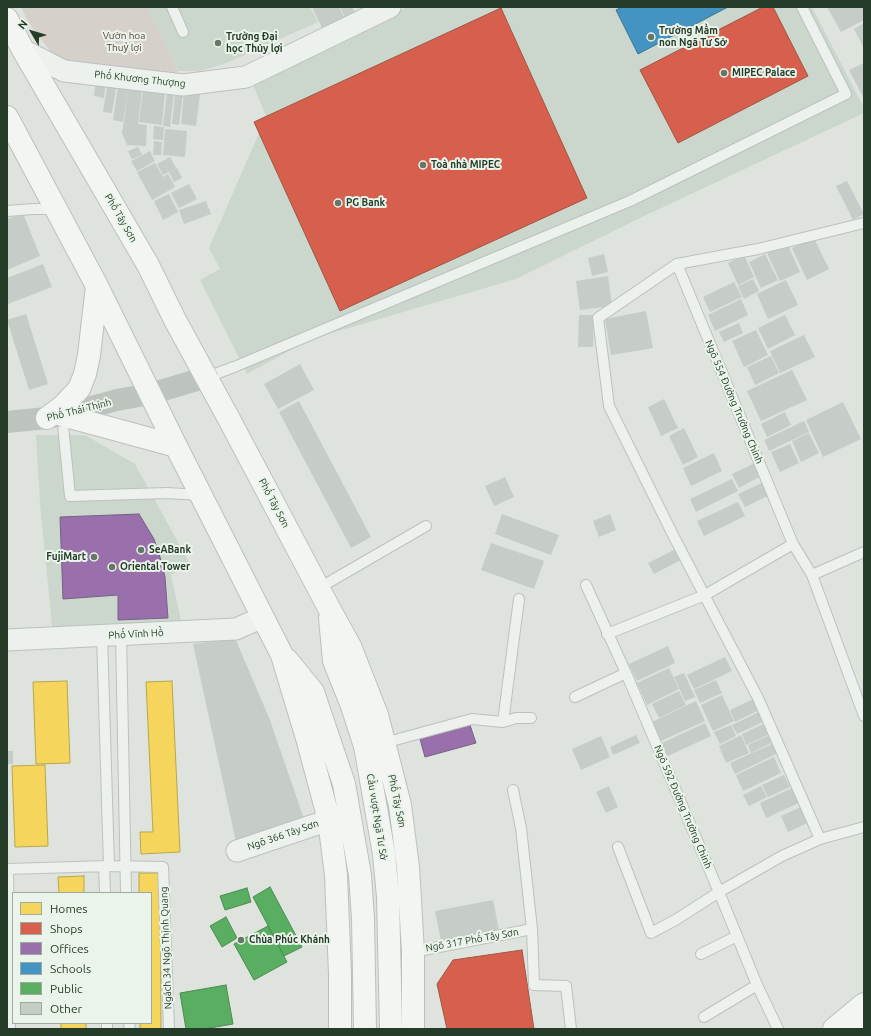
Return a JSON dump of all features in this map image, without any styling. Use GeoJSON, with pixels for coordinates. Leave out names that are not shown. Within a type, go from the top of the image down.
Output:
{"type":"FeatureCollection","features":[{"type":"Feature","properties":{"kind":"main road","name":"Phố Tây Sơn"},"geometry":{"type":"LineString","coordinates":[[7,19],[23,50],[148,265],[175,320],[330,610]]}},
{"type":"Feature","properties":{"kind":"main road"},"geometry":{"type":"LineString","coordinates":[[9,128],[57,209],[97,286],[282,655],[307,738],[329,820],[336,875],[340,974],[340,1029]]}},
{"type":"Feature","properties":{"kind":"main road"},"geometry":{"type":"LineString","coordinates":[[97,286],[89,355],[85,374],[79,389],[55,417],[176,446]]}},
{"type":"Feature","properties":{"kind":"main road","name":"Cầu vượt Ngã Tư Sở"},"geometry":{"type":"LineString","coordinates":[[330,610],[334,661],[352,706],[375,745],[388,904],[391,1029]]}},
{"type":"Feature","properties":{"kind":"main road"},"geometry":{"type":"LineString","coordinates":[[282,655],[313,692],[344,784],[360,875],[363,918],[365,1029]]}},
{"type":"Feature","properties":{"kind":"main road","name":"Phố Tây Sơn"},"geometry":{"type":"LineString","coordinates":[[375,745],[400,805],[405,840],[408,867],[414,1029]]}},
{"type":"Feature","properties":{"kind":"main road"},"geometry":{"type":"LineString","coordinates":[[834,1029],[864,1004]]}},
{"type":"Feature","properties":{"kind":"street","name":"Phố Khương Thượng"},"geometry":{"type":"LineString","coordinates":[[23,50],[64,71],[183,85],[246,77],[390,7]]}},
{"type":"Feature","properties":{"kind":"street","name":"Phố Thái Thịnh"},"geometry":{"type":"LineString","coordinates":[[7,422],[55,417],[117,400],[150,394],[206,377]]}},
{"type":"Feature","properties":{"kind":"street","name":"Phố Vĩnh Hồ"},"geometry":{"type":"LineString","coordinates":[[7,640],[236,629],[263,617]]}},
{"type":"Feature","properties":{"kind":"street","name":"Ngõ 366 Tây Sơn"},"geometry":{"type":"LineString","coordinates":[[237,851],[329,820]]}},
{"type":"Feature","properties":{"kind":"lane"},"geometry":{"type":"LineString","coordinates":[[172,7],[183,32]]}},
{"type":"Feature","properties":{"kind":"lane"},"geometry":{"type":"LineString","coordinates":[[206,377],[234,367],[630,201],[846,94],[802,7]]}},
{"type":"Feature","properties":{"kind":"lane"},"geometry":{"type":"LineString","coordinates":[[7,212],[34,209],[57,209]]}},
{"type":"Feature","properties":{"kind":"lane"},"geometry":{"type":"LineString","coordinates":[[820,839],[758,698],[674,537],[609,406],[598,318],[677,264],[758,248],[864,223]]}},
{"type":"Feature","properties":{"kind":"lane","name":"Ngõ 554 Đường Trường Chinh"},"geometry":{"type":"LineString","coordinates":[[677,264],[794,544],[812,575],[864,716]]}},
{"type":"Feature","properties":{"kind":"lane"},"geometry":{"type":"LineString","coordinates":[[55,417],[70,496],[167,493],[202,495]]}},
{"type":"Feature","properties":{"kind":"lane"},"geometry":{"type":"LineString","coordinates":[[319,588],[426,526]]}},
{"type":"Feature","properties":{"kind":"lane"},"geometry":{"type":"LineString","coordinates":[[608,634],[705,595],[794,544]]}},
{"type":"Feature","properties":{"kind":"lane"},"geometry":{"type":"LineString","coordinates":[[812,575],[864,552]]}},
{"type":"Feature","properties":{"kind":"lane","name":"Ngõ 592 Đường Trường Chinh"},"geometry":{"type":"LineString","coordinates":[[586,586],[626,673],[757,985],[778,1029]]}},
{"type":"Feature","properties":{"kind":"lane"},"geometry":{"type":"LineString","coordinates":[[503,722],[519,599]]}},
{"type":"Feature","properties":{"kind":"lane"},"geometry":{"type":"LineString","coordinates":[[105,892],[112,635]]}},
{"type":"Feature","properties":{"kind":"lane"},"geometry":{"type":"LineString","coordinates":[[112,635],[126,892]]}},
{"type":"Feature","properties":{"kind":"lane"},"geometry":{"type":"LineString","coordinates":[[575,697],[626,673]]}},
{"type":"Feature","properties":{"kind":"lane"},"geometry":{"type":"LineString","coordinates":[[375,745],[472,718],[503,722],[516,718],[530,718]]}},
{"type":"Feature","properties":{"kind":"lane"},"geometry":{"type":"LineString","coordinates":[[513,790],[521,828],[532,930],[534,985],[566,986],[571,1029]]}},
{"type":"Feature","properties":{"kind":"lane"},"geometry":{"type":"LineString","coordinates":[[618,847],[651,933],[782,856],[820,839],[864,827]]}},
{"type":"Feature","properties":{"kind":"lane"},"geometry":{"type":"LineString","coordinates":[[10,1029],[8,869],[125,866]]}},
{"type":"Feature","properties":{"kind":"lane","name":"Ngách 34 Ngõ Thịnh Quang"},"geometry":{"type":"LineString","coordinates":[[125,866],[163,867],[169,1029]]}},
{"type":"Feature","properties":{"kind":"lane","name":"Ngõ 317 Phố Tây Sơn"},"geometry":{"type":"LineString","coordinates":[[412,952],[532,930]]}},
{"type":"Feature","properties":{"kind":"lane"},"geometry":{"type":"LineString","coordinates":[[701,954],[737,936]]}},
{"type":"Feature","properties":{"kind":"lane"},"geometry":{"type":"LineString","coordinates":[[704,1017],[757,985]]}},
{"type":"Feature","properties":{"kind":"shaded area","name":"Trường Đại học Thủy lợi"},"geometry":{"type":"Polygon","coordinates":[[[147,7],[310,7],[318,22],[224,64],[199,71],[178,71],[147,7]]]}},
{"type":"Feature","properties":{"kind":"shaded area"},"geometry":{"type":"Polygon","coordinates":[[[407,7],[812,7],[864,108],[864,113],[642,217],[516,279],[328,334],[298,346],[247,374],[200,280],[220,269],[209,248],[259,133],[254,122],[266,116],[251,80],[407,7]]]}},
{"type":"Feature","properties":{"kind":"shaded area"},"geometry":{"type":"Polygon","coordinates":[[[36,435],[85,435],[135,464],[190,564],[171,575],[182,625],[53,635],[40,504],[36,435]]]}},
{"type":"Feature","properties":{"kind":"green space","name":"Vườn hoa Thuỷ lợi"},"geometry":{"type":"Polygon","coordinates":[[[21,7],[147,7],[178,71],[171,87],[56,59],[29,23],[21,7]]]}},
{"type":"Feature","properties":{"kind":"building: Homes"},"geometry":{"type":"Polygon","coordinates":[[[67,681],[70,763],[36,764],[33,682],[67,681]]]}},
{"type":"Feature","properties":{"kind":"building: Homes"},"geometry":{"type":"Polygon","coordinates":[[[172,681],[180,852],[141,854],[140,832],[153,832],[146,682],[172,681]]]}},
{"type":"Feature","properties":{"kind":"building: Homes"},"geometry":{"type":"Polygon","coordinates":[[[45,765],[48,846],[15,847],[12,766],[45,765]]]}},
{"type":"Feature","properties":{"kind":"building: Homes"},"geometry":{"type":"Polygon","coordinates":[[[139,873],[160,873],[161,1029],[140,1029],[140,1024],[152,1024],[152,892],[139,892],[139,873]]]}},
{"type":"Feature","properties":{"kind":"building: Homes"},"geometry":{"type":"Polygon","coordinates":[[[84,876],[84,892],[59,892],[58,877],[84,876]]]}},
{"type":"Feature","properties":{"kind":"building: Homes"},"geometry":{"type":"Polygon","coordinates":[[[61,1024],[86,1024],[86,1029],[61,1029],[61,1024]]]}},
{"type":"Feature","properties":{"kind":"building: Shops","name":"MIPEC Palace"},"geometry":{"type":"Polygon","coordinates":[[[763,7],[773,7],[808,76],[678,143],[640,70],[763,7]]]}},
{"type":"Feature","properties":{"kind":"building: Shops","name":"Toà nhà MIPEC"},"geometry":{"type":"Polygon","coordinates":[[[501,8],[587,198],[340,311],[254,122],[501,8]]]}},
{"type":"Feature","properties":{"kind":"building: Shops"},"geometry":{"type":"Polygon","coordinates":[[[522,950],[534,1029],[447,1029],[437,984],[453,960],[522,950]]]}},
{"type":"Feature","properties":{"kind":"building: Offices","name":"Oriental Tower"},"geometry":{"type":"Polygon","coordinates":[[[139,514],[154,539],[160,557],[165,577],[168,618],[118,620],[118,595],[63,599],[60,517],[139,514]]]}},
{"type":"Feature","properties":{"kind":"building: Offices"},"geometry":{"type":"Polygon","coordinates":[[[470,725],[476,743],[425,757],[420,739],[470,725]]]}},
{"type":"Feature","properties":{"kind":"building: Schools","name":"Trường Mầm non Ngã Tư Sở"},"geometry":{"type":"Polygon","coordinates":[[[622,7],[728,7],[638,54],[616,10],[622,7]]]}},
{"type":"Feature","properties":{"kind":"building: Public"},"geometry":{"type":"Polygon","coordinates":[[[270,887],[302,947],[284,956],[253,897],[270,887]]]}},
{"type":"Feature","properties":{"kind":"building: Public"},"geometry":{"type":"Polygon","coordinates":[[[247,888],[251,902],[225,910],[220,896],[247,888]]]}},
{"type":"Feature","properties":{"kind":"building: Public"},"geometry":{"type":"Polygon","coordinates":[[[226,917],[237,938],[222,947],[210,926],[226,917]]]}},
{"type":"Feature","properties":{"kind":"building: Public"},"geometry":{"type":"Polygon","coordinates":[[[268,926],[287,962],[254,980],[234,944],[268,926]]]}},
{"type":"Feature","properties":{"kind":"building: Public"},"geometry":{"type":"Polygon","coordinates":[[[226,985],[233,1024],[204,1029],[186,1029],[180,993],[226,985]]]}},
{"type":"Feature","properties":{"kind":"building: Other"},"geometry":{"type":"Polygon","coordinates":[[[312,7],[339,7],[345,19],[322,28],[312,7]]]}},
{"type":"Feature","properties":{"kind":"building: Other"},"geometry":{"type":"Polygon","coordinates":[[[340,7],[352,7],[356,15],[346,19],[340,7]]]}},
{"type":"Feature","properties":{"kind":"building: Other"},"geometry":{"type":"Polygon","coordinates":[[[827,7],[864,7],[864,20],[841,32],[827,7]]]}},
{"type":"Feature","properties":{"kind":"building: Other"},"geometry":{"type":"Polygon","coordinates":[[[864,23],[864,48],[854,29],[864,23]]]}},
{"type":"Feature","properties":{"kind":"building: Other"},"geometry":{"type":"Polygon","coordinates":[[[864,63],[864,99],[849,70],[864,63]]]}},
{"type":"Feature","properties":{"kind":"building: Other"},"geometry":{"type":"Polygon","coordinates":[[[96,80],[106,82],[104,98],[94,96],[96,80]]]}},
{"type":"Feature","properties":{"kind":"building: Other"},"geometry":{"type":"Polygon","coordinates":[[[108,81],[117,82],[112,113],[103,112],[108,81]]]}},
{"type":"Feature","properties":{"kind":"building: Other"},"geometry":{"type":"Polygon","coordinates":[[[118,86],[129,87],[123,122],[113,120],[118,86]]]}},
{"type":"Feature","properties":{"kind":"building: Other"},"geometry":{"type":"Polygon","coordinates":[[[129,88],[142,90],[138,124],[147,125],[146,146],[127,145],[122,133],[129,88]]]}},
{"type":"Feature","properties":{"kind":"building: Other"},"geometry":{"type":"Polygon","coordinates":[[[143,89],[165,92],[162,125],[139,122],[143,89]]]}},
{"type":"Feature","properties":{"kind":"building: Other"},"geometry":{"type":"Polygon","coordinates":[[[167,92],[174,92],[170,127],[163,126],[167,92]]]}},
{"type":"Feature","properties":{"kind":"building: Other"},"geometry":{"type":"Polygon","coordinates":[[[184,92],[200,94],[196,126],[181,124],[184,92]]]}},
{"type":"Feature","properties":{"kind":"building: Other"},"geometry":{"type":"Polygon","coordinates":[[[175,94],[183,94],[179,125],[172,124],[175,94]]]}},
{"type":"Feature","properties":{"kind":"building: Other"},"geometry":{"type":"Polygon","coordinates":[[[154,126],[164,127],[163,140],[153,139],[154,126]]]}},
{"type":"Feature","properties":{"kind":"building: Other"},"geometry":{"type":"Polygon","coordinates":[[[165,129],[187,131],[185,157],[163,155],[165,129]]]}},
{"type":"Feature","properties":{"kind":"building: Other"},"geometry":{"type":"Polygon","coordinates":[[[154,141],[162,142],[161,155],[153,155],[154,141]]]}},
{"type":"Feature","properties":{"kind":"building: Other"},"geometry":{"type":"Polygon","coordinates":[[[138,147],[142,155],[132,159],[128,151],[138,147]]]}},
{"type":"Feature","properties":{"kind":"building: Other"},"geometry":{"type":"Polygon","coordinates":[[[150,151],[155,161],[137,171],[131,161],[150,151]]]}},
{"type":"Feature","properties":{"kind":"building: Other"},"geometry":{"type":"Polygon","coordinates":[[[170,157],[176,168],[163,175],[157,164],[170,157]]]}},
{"type":"Feature","properties":{"kind":"building: Other"},"geometry":{"type":"Polygon","coordinates":[[[155,163],[163,177],[168,174],[175,187],[152,200],[137,172],[155,163]]]}},
{"type":"Feature","properties":{"kind":"building: Other"},"geometry":{"type":"Polygon","coordinates":[[[177,168],[182,178],[174,182],[169,172],[177,168]]]}},
{"type":"Feature","properties":{"kind":"building: Other"},"geometry":{"type":"Polygon","coordinates":[[[847,181],[864,214],[853,220],[836,186],[847,181]]]}},
{"type":"Feature","properties":{"kind":"building: Other"},"geometry":{"type":"Polygon","coordinates":[[[189,184],[197,199],[179,208],[171,193],[189,184]]]}},
{"type":"Feature","properties":{"kind":"building: Other"},"geometry":{"type":"Polygon","coordinates":[[[169,194],[178,212],[163,220],[154,201],[169,194]]]}},
{"type":"Feature","properties":{"kind":"building: Other"},"geometry":{"type":"Polygon","coordinates":[[[206,201],[211,214],[184,224],[179,210],[206,201]]]}},
{"type":"Feature","properties":{"kind":"building: Other"},"geometry":{"type":"Polygon","coordinates":[[[23,213],[40,256],[7,270],[7,219],[23,213]]]}},
{"type":"Feature","properties":{"kind":"building: Other"},"geometry":{"type":"Polygon","coordinates":[[[814,238],[829,269],[807,280],[792,248],[814,238]]]}},
{"type":"Feature","properties":{"kind":"building: Other"},"geometry":{"type":"Polygon","coordinates":[[[787,243],[800,272],[780,281],[767,253],[787,243]]]}},
{"type":"Feature","properties":{"kind":"building: Other"},"geometry":{"type":"Polygon","coordinates":[[[604,254],[608,272],[592,276],[588,258],[604,254]]]}},
{"type":"Feature","properties":{"kind":"building: Other"},"geometry":{"type":"Polygon","coordinates":[[[765,254],[778,280],[761,288],[749,262],[765,254]]]}},
{"type":"Feature","properties":{"kind":"building: Other"},"geometry":{"type":"Polygon","coordinates":[[[744,255],[754,277],[738,285],[728,263],[744,255]]]}},
{"type":"Feature","properties":{"kind":"building: Other"},"geometry":{"type":"Polygon","coordinates":[[[43,264],[52,287],[8,304],[7,278],[43,264]]]}},
{"type":"Feature","properties":{"kind":"building: Other"},"geometry":{"type":"Polygon","coordinates":[[[608,276],[612,306],[580,310],[576,281],[608,276]]]}},
{"type":"Feature","properties":{"kind":"building: Other"},"geometry":{"type":"Polygon","coordinates":[[[753,279],[759,291],[744,299],[738,286],[753,279]]]}},
{"type":"Feature","properties":{"kind":"building: Other"},"geometry":{"type":"Polygon","coordinates":[[[786,280],[798,305],[768,319],[757,294],[786,280]]]}},
{"type":"Feature","properties":{"kind":"building: Other"},"geometry":{"type":"Polygon","coordinates":[[[734,282],[742,297],[710,312],[703,297],[734,282]]]}},
{"type":"Feature","properties":{"kind":"building: Other"},"geometry":{"type":"Polygon","coordinates":[[[741,299],[748,315],[715,331],[708,315],[741,299]]]}},
{"type":"Feature","properties":{"kind":"building: Other"},"geometry":{"type":"Polygon","coordinates":[[[646,311],[653,348],[611,355],[605,319],[646,311]]]}},
{"type":"Feature","properties":{"kind":"building: Other"},"geometry":{"type":"Polygon","coordinates":[[[26,314],[48,384],[29,390],[7,320],[26,314]]]}},
{"type":"Feature","properties":{"kind":"building: Other"},"geometry":{"type":"Polygon","coordinates":[[[579,315],[594,315],[593,347],[578,347],[579,315]]]}},
{"type":"Feature","properties":{"kind":"building: Other"},"geometry":{"type":"Polygon","coordinates":[[[785,315],[795,335],[768,349],[758,328],[785,315]]]}},
{"type":"Feature","properties":{"kind":"building: Other"},"geometry":{"type":"Polygon","coordinates":[[[739,323],[743,333],[724,342],[719,332],[739,323]]]}},
{"type":"Feature","properties":{"kind":"building: Other"},"geometry":{"type":"Polygon","coordinates":[[[756,330],[768,355],[744,367],[732,341],[756,330]]]}},
{"type":"Feature","properties":{"kind":"building: Other"},"geometry":{"type":"Polygon","coordinates":[[[804,335],[815,357],[780,373],[770,351],[804,335]]]}},
{"type":"Feature","properties":{"kind":"building: Other"},"geometry":{"type":"Polygon","coordinates":[[[771,356],[779,373],[755,385],[747,367],[771,356]]]}},
{"type":"Feature","properties":{"kind":"building: Other"},"geometry":{"type":"Polygon","coordinates":[[[300,364],[314,390],[278,409],[264,384],[300,364]]]}},
{"type":"Feature","properties":{"kind":"building: Other"},"geometry":{"type":"Polygon","coordinates":[[[792,370],[807,400],[761,421],[747,391],[792,370]]]}},
{"type":"Feature","properties":{"kind":"building: Other"},"geometry":{"type":"Polygon","coordinates":[[[664,399],[678,428],[661,436],[648,407],[664,399]]]}},
{"type":"Feature","properties":{"kind":"building: Other"},"geometry":{"type":"Polygon","coordinates":[[[299,401],[371,537],[351,548],[279,412],[299,401]]]}},
{"type":"Feature","properties":{"kind":"building: Other"},"geometry":{"type":"Polygon","coordinates":[[[843,402],[861,439],[823,457],[806,420],[843,402]]]}},
{"type":"Feature","properties":{"kind":"building: Other"},"geometry":{"type":"Polygon","coordinates":[[[785,412],[791,425],[767,437],[761,424],[785,412]]]}},
{"type":"Feature","properties":{"kind":"building: Other"},"geometry":{"type":"Polygon","coordinates":[[[804,421],[809,432],[769,451],[764,440],[804,421]]]}},
{"type":"Feature","properties":{"kind":"building: Other"},"geometry":{"type":"Polygon","coordinates":[[[684,428],[698,457],[683,465],[669,436],[684,428]]]}},
{"type":"Feature","properties":{"kind":"building: Other"},"geometry":{"type":"Polygon","coordinates":[[[809,433],[819,453],[801,462],[792,441],[809,433]]]}},
{"type":"Feature","properties":{"kind":"building: Other"},"geometry":{"type":"Polygon","coordinates":[[[790,444],[799,463],[780,472],[771,452],[790,444]]]}},
{"type":"Feature","properties":{"kind":"building: Other"},"geometry":{"type":"Polygon","coordinates":[[[714,453],[722,471],[691,486],[683,468],[714,453]]]}},
{"type":"Feature","properties":{"kind":"building: Other"},"geometry":{"type":"Polygon","coordinates":[[[755,463],[761,476],[739,488],[732,474],[755,463]]]}},
{"type":"Feature","properties":{"kind":"building: Other"},"geometry":{"type":"Polygon","coordinates":[[[505,477],[514,497],[494,506],[485,486],[505,477]]]}},
{"type":"Feature","properties":{"kind":"building: Other"},"geometry":{"type":"Polygon","coordinates":[[[732,479],[738,491],[696,512],[690,499],[732,479]]]}},
{"type":"Feature","properties":{"kind":"building: Other"},"geometry":{"type":"Polygon","coordinates":[[[764,482],[770,495],[745,507],[738,494],[764,482]]]}},
{"type":"Feature","properties":{"kind":"building: Other"},"geometry":{"type":"Polygon","coordinates":[[[738,502],[745,516],[704,536],[697,521],[738,502]]]}},
{"type":"Feature","properties":{"kind":"building: Other"},"geometry":{"type":"Polygon","coordinates":[[[502,514],[559,535],[551,555],[495,534],[502,514]]]}},
{"type":"Feature","properties":{"kind":"building: Other"},"geometry":{"type":"Polygon","coordinates":[[[610,514],[616,530],[599,537],[593,521],[610,514]]]}},
{"type":"Feature","properties":{"kind":"building: Other"},"geometry":{"type":"Polygon","coordinates":[[[491,543],[544,561],[534,589],[481,570],[491,543]]]}},
{"type":"Feature","properties":{"kind":"building: Other"},"geometry":{"type":"Polygon","coordinates":[[[676,549],[681,560],[654,574],[648,563],[676,549]]]}},
{"type":"Feature","properties":{"kind":"building: Other"},"geometry":{"type":"Polygon","coordinates":[[[235,638],[270,720],[305,822],[236,842],[193,644],[235,638]]]}},
{"type":"Feature","properties":{"kind":"building: Other"},"geometry":{"type":"Polygon","coordinates":[[[668,646],[675,663],[637,681],[629,664],[668,646]]]}},
{"type":"Feature","properties":{"kind":"building: Other"},"geometry":{"type":"Polygon","coordinates":[[[725,657],[732,671],[694,689],[687,675],[725,657]]]}},
{"type":"Feature","properties":{"kind":"building: Other"},"geometry":{"type":"Polygon","coordinates":[[[669,668],[679,689],[647,705],[637,683],[669,668]]]}},
{"type":"Feature","properties":{"kind":"building: Other"},"geometry":{"type":"Polygon","coordinates":[[[684,673],[695,697],[685,701],[674,677],[684,673]]]}},
{"type":"Feature","properties":{"kind":"building: Other"},"geometry":{"type":"Polygon","coordinates":[[[716,680],[722,693],[700,703],[694,690],[716,680]]]}},
{"type":"Feature","properties":{"kind":"building: Other"},"geometry":{"type":"Polygon","coordinates":[[[679,691],[686,705],[659,718],[652,704],[679,691]]]}},
{"type":"Feature","properties":{"kind":"building: Other"},"geometry":{"type":"Polygon","coordinates":[[[722,695],[734,721],[713,731],[701,705],[722,695]]]}},
{"type":"Feature","properties":{"kind":"building: Other"},"geometry":{"type":"Polygon","coordinates":[[[756,698],[761,709],[735,722],[730,710],[756,698]]]}},
{"type":"Feature","properties":{"kind":"building: Other"},"geometry":{"type":"Polygon","coordinates":[[[696,701],[705,721],[661,741],[652,722],[696,701]]]}},
{"type":"Feature","properties":{"kind":"building: Other"},"geometry":{"type":"Polygon","coordinates":[[[761,711],[765,721],[737,734],[732,725],[761,711]]]}},
{"type":"Feature","properties":{"kind":"building: Other"},"geometry":{"type":"Polygon","coordinates":[[[705,723],[711,736],[668,756],[662,743],[705,723]]]}},
{"type":"Feature","properties":{"kind":"building: Other"},"geometry":{"type":"Polygon","coordinates":[[[763,724],[768,735],[746,745],[742,734],[763,724]]]}},
{"type":"Feature","properties":{"kind":"building: Other"},"geometry":{"type":"Polygon","coordinates":[[[731,725],[736,736],[720,744],[714,732],[731,725]]]}},
{"type":"Feature","properties":{"kind":"building: Other"},"geometry":{"type":"Polygon","coordinates":[[[772,734],[775,741],[751,753],[748,745],[772,734]]]}},
{"type":"Feature","properties":{"kind":"building: Other"},"geometry":{"type":"Polygon","coordinates":[[[636,735],[640,743],[613,755],[610,747],[636,735]]]}},
{"type":"Feature","properties":{"kind":"building: Other"},"geometry":{"type":"Polygon","coordinates":[[[741,735],[749,753],[726,763],[719,746],[741,735]]]}},
{"type":"Feature","properties":{"kind":"building: Other"},"geometry":{"type":"Polygon","coordinates":[[[601,736],[610,757],[581,770],[572,749],[601,736]]]}},
{"type":"Feature","properties":{"kind":"building: Other"},"geometry":{"type":"Polygon","coordinates":[[[774,743],[778,753],[735,774],[730,763],[774,743]]]}},
{"type":"Feature","properties":{"kind":"building: Other"},"geometry":{"type":"Polygon","coordinates":[[[7,751],[13,751],[13,764],[7,764],[7,751]]]}},
{"type":"Feature","properties":{"kind":"building: Other"},"geometry":{"type":"Polygon","coordinates":[[[774,757],[781,773],[743,791],[736,775],[774,757]]]}},
{"type":"Feature","properties":{"kind":"building: Other"},"geometry":{"type":"Polygon","coordinates":[[[784,775],[790,787],[768,797],[762,785],[784,775]]]}},
{"type":"Feature","properties":{"kind":"building: Other"},"geometry":{"type":"Polygon","coordinates":[[[609,786],[618,807],[606,813],[596,792],[609,786]]]}},
{"type":"Feature","properties":{"kind":"building: Other"},"geometry":{"type":"Polygon","coordinates":[[[761,786],[767,797],[749,806],[743,795],[761,786]]]}},
{"type":"Feature","properties":{"kind":"building: Other"},"geometry":{"type":"Polygon","coordinates":[[[792,788],[799,803],[766,818],[760,803],[792,788]]]}},
{"type":"Feature","properties":{"kind":"building: Other"},"geometry":{"type":"Polygon","coordinates":[[[803,806],[810,822],[788,832],[781,816],[803,806]]]}},
{"type":"Feature","properties":{"kind":"building: Other"},"geometry":{"type":"Polygon","coordinates":[[[493,900],[499,930],[441,941],[435,911],[493,900]]]}},
{"type":"Feature","properties":{"kind":"place","name":"Trường Mầm non Ngã Tư Sở"},"geometry":{"type":"Point","coordinates":[651,37]}},
{"type":"Feature","properties":{"kind":"place","name":"Trường Đại học Thủy lợi"},"geometry":{"type":"Point","coordinates":[218,43]}},
{"type":"Feature","properties":{"kind":"place","name":"MIPEC Palace"},"geometry":{"type":"Point","coordinates":[724,73]}},
{"type":"Feature","properties":{"kind":"place","name":"Toà nhà MIPEC"},"geometry":{"type":"Point","coordinates":[423,165]}},
{"type":"Feature","properties":{"kind":"place","name":"PG Bank"},"geometry":{"type":"Point","coordinates":[338,203]}},
{"type":"Feature","properties":{"kind":"place","name":"SeABank"},"geometry":{"type":"Point","coordinates":[141,550]}},
{"type":"Feature","properties":{"kind":"place","name":"FujiMart"},"geometry":{"type":"Point","coordinates":[94,557]}},
{"type":"Feature","properties":{"kind":"place","name":"Oriental Tower"},"geometry":{"type":"Point","coordinates":[112,567]}},
{"type":"Feature","properties":{"kind":"place","name":"Chùa Phúc Khánh"},"geometry":{"type":"Point","coordinates":[241,940]}}]}
